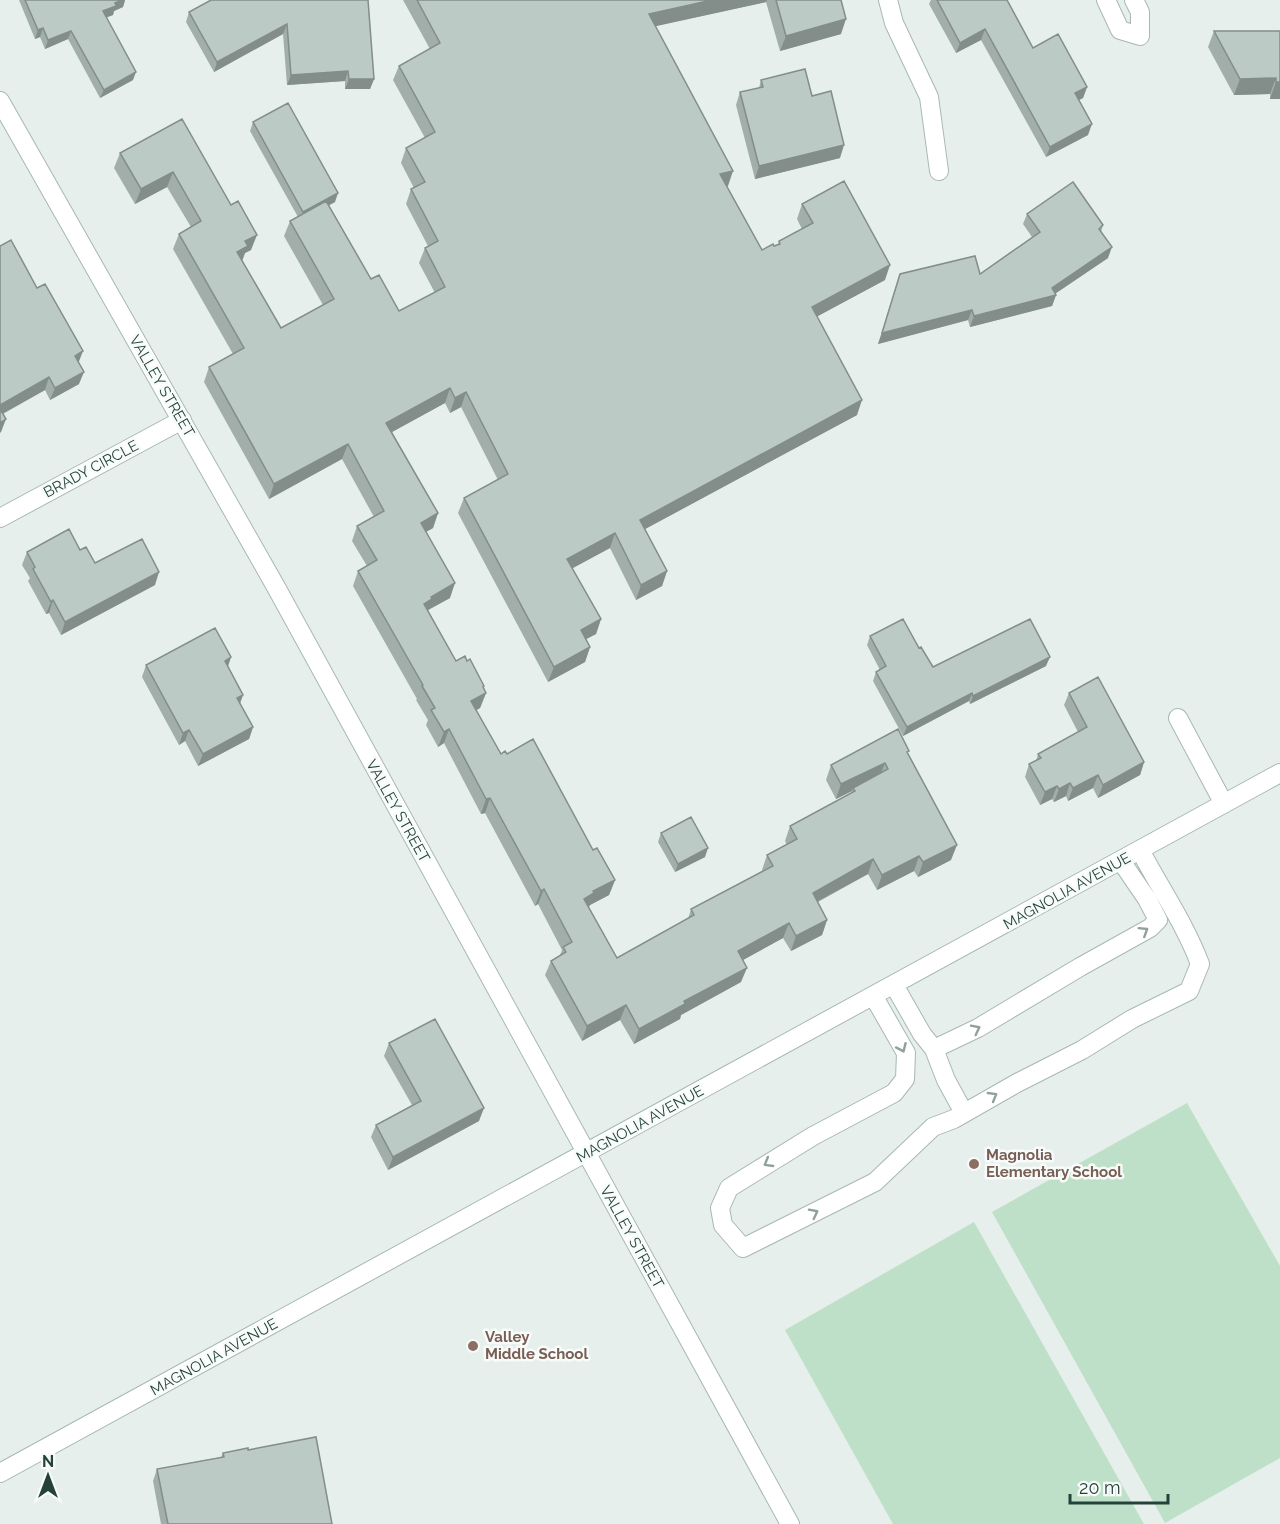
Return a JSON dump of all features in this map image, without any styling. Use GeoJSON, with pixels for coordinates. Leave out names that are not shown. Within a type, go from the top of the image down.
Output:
{"type":"FeatureCollection","features":[{"type":"Feature","properties":{"kind":"street"},"geometry":{"type":"LineString","coordinates":[[888,0],[894,23],[928,97],[939,171]]}},
{"type":"Feature","properties":{"kind":"street"},"geometry":{"type":"LineString","coordinates":[[1106,0],[1120,30],[1140,36],[1140,12],[1134,0]]}},
{"type":"Feature","properties":{"kind":"street","name":"VALLEY STREET"},"geometry":{"type":"LineString","coordinates":[[0,101],[276,587],[790,1524]]}},
{"type":"Feature","properties":{"kind":"street","name":"BRADY CIRCLE"},"geometry":{"type":"LineString","coordinates":[[0,518],[182,420]]}},
{"type":"Feature","properties":{"kind":"street"},"geometry":{"type":"LineString","coordinates":[[1178,718],[1224,804]]}},
{"type":"Feature","properties":{"kind":"street","name":"MAGNOLIA AVENUE"},"geometry":{"type":"LineString","coordinates":[[0,1473],[1280,773]]}},
{"type":"Feature","properties":{"kind":"street"},"geometry":{"type":"LineString","coordinates":[[874,996],[906,1053],[905,1079],[894,1093],[813,1136],[729,1188],[720,1208],[723,1225],[743,1248],[875,1182],[933,1127],[964,1113],[1082,1050],[1132,1019],[1189,991],[1200,964],[1190,936],[1174,913],[1140,850]]}},
{"type":"Feature","properties":{"kind":"street"},"geometry":{"type":"LineString","coordinates":[[934,1049],[978,1028],[1150,928],[1158,921],[1147,899],[1121,861]]}},
{"type":"Feature","properties":{"kind":"street"},"geometry":{"type":"LineString","coordinates":[[894,985],[922,1034],[934,1049],[946,1080],[964,1113]]}},
{"type":"Feature","properties":{"kind":"green space"},"geometry":{"type":"Polygon","coordinates":[[[1187,1103],[1280,1266],[1280,1458],[1165,1523],[992,1212],[1187,1103]]]}},
{"type":"Feature","properties":{"kind":"green space"},"geometry":{"type":"Polygon","coordinates":[[[974,1222],[1144,1524],[893,1524],[785,1330],[974,1222]]]}},
{"type":"Feature","properties":{"kind":"building"},"geometry":{"type":"Polygon","coordinates":[[[25,0],[122,0],[115,3],[116,6],[103,11],[136,72],[104,90],[71,31],[48,40],[43,28],[38,30],[25,0]]]}},
{"type":"Feature","properties":{"kind":"building"},"geometry":{"type":"Polygon","coordinates":[[[211,0],[368,0],[374,79],[349,79],[348,71],[291,75],[287,24],[217,62],[189,12],[211,0]]]}},
{"type":"Feature","properties":{"kind":"building"},"geometry":{"type":"Polygon","coordinates":[[[417,0],[712,0],[649,14],[733,171],[720,174],[762,250],[773,244],[774,246],[780,244],[779,241],[813,223],[802,204],[844,181],[890,265],[812,307],[862,400],[640,520],[667,571],[641,585],[615,533],[567,559],[601,619],[581,630],[590,647],[554,667],[464,498],[508,474],[466,392],[455,398],[450,388],[386,423],[438,513],[421,523],[455,583],[431,597],[432,599],[424,604],[456,661],[465,656],[467,661],[470,659],[484,686],[486,693],[471,701],[501,754],[505,751],[507,754],[533,739],[593,850],[597,848],[615,880],[593,891],[594,893],[584,899],[617,958],[694,915],[691,909],[773,866],[767,855],[797,839],[790,826],[855,791],[853,788],[888,769],[885,763],[841,784],[831,765],[898,729],[909,751],[907,752],[957,845],[923,862],[919,856],[882,875],[873,859],[813,893],[827,920],[796,936],[789,923],[738,951],[747,968],[684,1001],[685,1004],[639,1029],[626,1005],[587,1026],[551,961],[566,952],[563,947],[572,942],[544,889],[541,891],[490,798],[486,799],[449,729],[444,732],[431,710],[435,708],[423,685],[358,571],[377,560],[357,526],[384,511],[348,444],[274,484],[209,367],[244,348],[179,234],[201,221],[173,172],[141,189],[120,153],[182,119],[231,205],[238,201],[257,235],[245,241],[248,246],[237,252],[281,328],[334,299],[290,221],[326,201],[371,279],[379,275],[399,311],[445,287],[425,248],[438,241],[411,189],[425,182],[406,148],[435,132],[399,66],[440,43],[417,0]]]}},
{"type":"Feature","properties":{"kind":"building"},"geometry":{"type":"Polygon","coordinates":[[[776,0],[841,0],[846,19],[786,36],[776,0]]]}},
{"type":"Feature","properties":{"kind":"building"},"geometry":{"type":"Polygon","coordinates":[[[937,0],[1007,0],[1033,48],[1058,34],[1087,87],[1075,93],[1092,124],[1050,147],[985,29],[960,43],[937,0]]]}},
{"type":"Feature","properties":{"kind":"building"},"geometry":{"type":"Polygon","coordinates":[[[1214,31],[1280,31],[1280,82],[1276,82],[1276,78],[1240,79],[1214,31]]]}},
{"type":"Feature","properties":{"kind":"building"},"geometry":{"type":"Polygon","coordinates":[[[805,69],[812,96],[831,91],[844,145],[759,166],[740,92],[763,87],[761,80],[805,69]]]}},
{"type":"Feature","properties":{"kind":"building"},"geometry":{"type":"Polygon","coordinates":[[[288,103],[338,193],[303,212],[253,122],[288,103]]]}},
{"type":"Feature","properties":{"kind":"building"},"geometry":{"type":"Polygon","coordinates":[[[1073,182],[1103,225],[1099,229],[1112,247],[1052,288],[1056,295],[974,316],[972,310],[882,333],[900,274],[975,256],[980,274],[1040,232],[1027,214],[1073,182]]]}},
{"type":"Feature","properties":{"kind":"building"},"geometry":{"type":"Polygon","coordinates":[[[11,240],[37,288],[45,284],[83,351],[75,356],[84,372],[55,388],[49,377],[0,405],[0,246],[11,240]]]}},
{"type":"Feature","properties":{"kind":"building"},"geometry":{"type":"Polygon","coordinates":[[[0,409],[6,419],[0,423],[0,409]]]}},
{"type":"Feature","properties":{"kind":"building"},"geometry":{"type":"Polygon","coordinates":[[[69,529],[80,550],[86,547],[95,563],[142,539],[159,572],[65,622],[33,569],[35,567],[27,552],[69,529]]]}},
{"type":"Feature","properties":{"kind":"building"},"geometry":{"type":"Polygon","coordinates":[[[903,619],[919,648],[921,647],[933,667],[1030,619],[1050,657],[973,696],[972,693],[907,727],[876,672],[886,666],[870,636],[903,619]]]}},
{"type":"Feature","properties":{"kind":"building"},"geometry":{"type":"Polygon","coordinates":[[[215,628],[231,657],[225,661],[243,695],[237,698],[253,727],[203,754],[189,730],[183,733],[146,665],[215,628]]]}},
{"type":"Feature","properties":{"kind":"building"},"geometry":{"type":"Polygon","coordinates":[[[1098,677],[1144,762],[1103,785],[1098,775],[1073,788],[1070,783],[1059,789],[1057,786],[1045,792],[1029,764],[1041,758],[1038,754],[1087,727],[1069,693],[1098,677]]]}},
{"type":"Feature","properties":{"kind":"building"},"geometry":{"type":"Polygon","coordinates":[[[691,817],[708,848],[678,864],[661,833],[691,817]]]}},
{"type":"Feature","properties":{"kind":"building"},"geometry":{"type":"Polygon","coordinates":[[[435,1019],[484,1108],[393,1157],[376,1125],[421,1101],[389,1043],[435,1019]]]}},
{"type":"Feature","properties":{"kind":"building"},"geometry":{"type":"Polygon","coordinates":[[[316,1437],[332,1524],[168,1524],[157,1469],[224,1457],[223,1453],[316,1437]]]}},
{"type":"Feature","properties":{"kind":"place","name":"Magnolia Elementary School"},"geometry":{"type":"Point","coordinates":[974,1164]}},
{"type":"Feature","properties":{"kind":"place","name":"Valley Middle School"},"geometry":{"type":"Point","coordinates":[473,1346]}}]}
